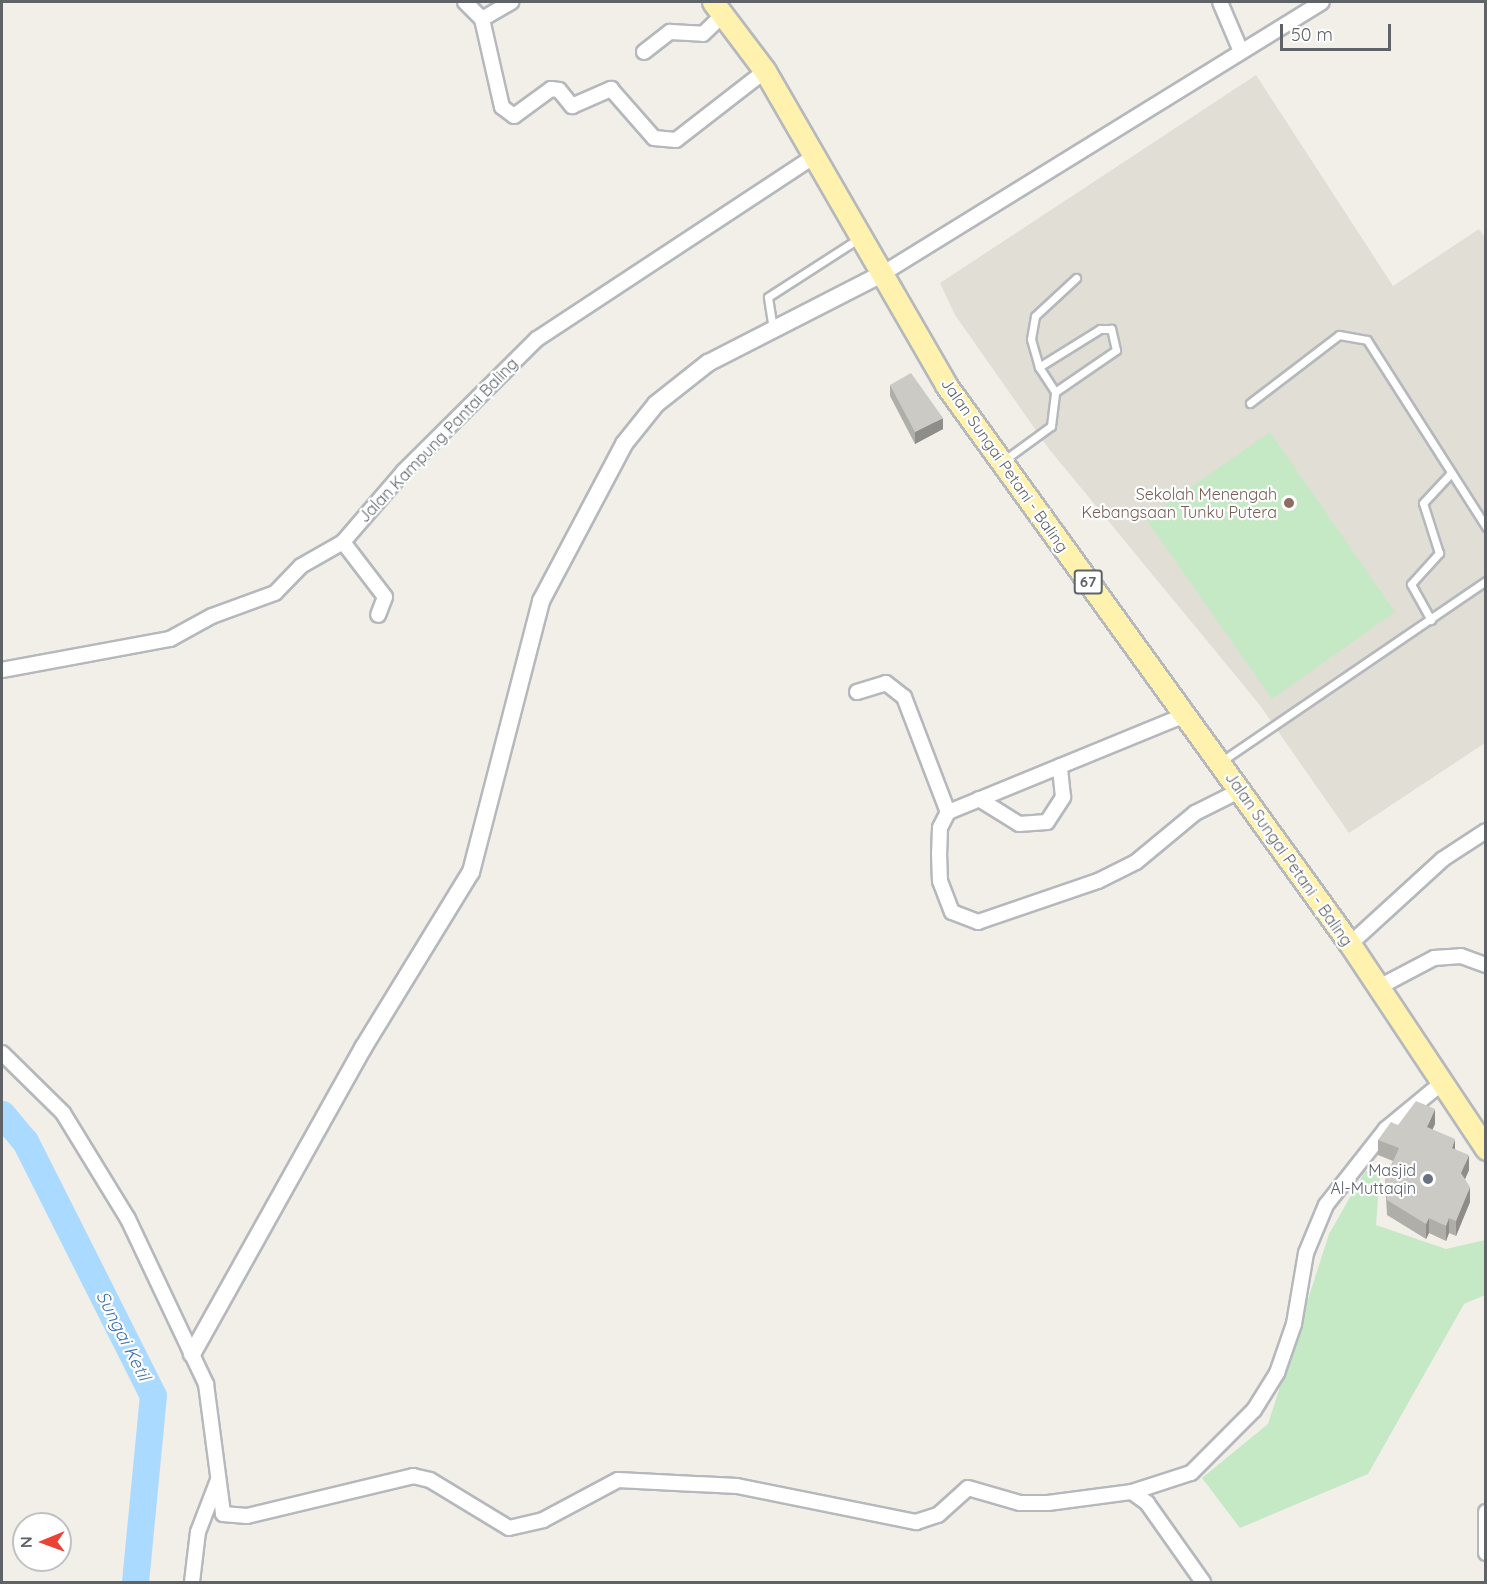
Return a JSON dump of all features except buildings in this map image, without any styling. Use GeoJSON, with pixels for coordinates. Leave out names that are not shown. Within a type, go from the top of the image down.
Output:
{"type":"FeatureCollection","features":[{"type":"Feature","properties":{"kind":"main road","name":"Jalan Sungai Petani - Baling"},"geometry":{"type":"LineString","coordinates":[[719,8],[765,71],[946,385],[1241,790],[1379,987],[1485,1149]]}},
{"type":"Feature","properties":{"kind":"street"},"geometry":{"type":"LineString","coordinates":[[465,2],[482,19],[499,100],[514,116],[551,89],[559,90],[572,106],[611,89],[654,138],[676,140],[765,71]]}},
{"type":"Feature","properties":{"kind":"street"},"geometry":{"type":"LineString","coordinates":[[482,19],[511,2]]}},
{"type":"Feature","properties":{"kind":"street"},"geometry":{"type":"LineString","coordinates":[[1220,2],[1240,49]]}},
{"type":"Feature","properties":{"kind":"street"},"geometry":{"type":"LineString","coordinates":[[192,1354],[363,1048],[471,872],[541,601],[602,478],[640,423],[671,391],[708,363],[882,274],[1240,49],[1322,2]]}},
{"type":"Feature","properties":{"kind":"street"},"geometry":{"type":"LineString","coordinates":[[644,52],[670,32],[703,34],[719,8]]}},
{"type":"Feature","properties":{"kind":"street","name":"Jalan Kampung Pantai Baling"},"geometry":{"type":"LineString","coordinates":[[2,670],[171,639],[212,616],[275,593],[301,566],[343,542],[404,471],[537,339],[815,156]]}},
{"type":"Feature","properties":{"kind":"street"},"geometry":{"type":"LineString","coordinates":[[343,542],[385,597],[378,615]]}},
{"type":"Feature","properties":{"kind":"street"},"geometry":{"type":"LineString","coordinates":[[857,692],[886,683],[904,697],[948,812],[939,836],[943,894],[957,916],[978,922],[1122,870],[1195,813],[1241,790]]}},
{"type":"Feature","properties":{"kind":"street"},"geometry":{"type":"LineString","coordinates":[[948,812],[1185,715]]}},
{"type":"Feature","properties":{"kind":"street"},"geometry":{"type":"LineString","coordinates":[[978,799],[1019,824],[1047,822],[1063,797],[1060,766]]}},
{"type":"Feature","properties":{"kind":"street"},"geometry":{"type":"LineString","coordinates":[[1350,945],[1443,859],[1485,831]]}},
{"type":"Feature","properties":{"kind":"street"},"geometry":{"type":"LineString","coordinates":[[1379,987],[1434,957],[1461,956],[1485,965]]}},
{"type":"Feature","properties":{"kind":"street"},"geometry":{"type":"LineString","coordinates":[[2,1053],[63,1113],[99,1165],[192,1354],[213,1413],[222,1511],[229,1517],[413,1476],[430,1480],[509,1528],[543,1520],[618,1480],[728,1485],[916,1522],[938,1515],[968,1488],[1032,1503],[1132,1492],[1191,1473],[1254,1410],[1287,1349],[1306,1253],[1326,1204],[1386,1129],[1443,1082]]}},
{"type":"Feature","properties":{"kind":"street"},"geometry":{"type":"LineString","coordinates":[[192,1582],[198,1532],[219,1478]]}},
{"type":"Feature","properties":{"kind":"street"},"geometry":{"type":"LineString","coordinates":[[1132,1492],[1147,1503],[1203,1582]]}},
{"type":"Feature","properties":{"kind":"street"},"geometry":{"type":"LineString","coordinates":[[1485,1512],[1485,1553]]}},
{"type":"Feature","properties":{"kind":"lane"},"geometry":{"type":"LineString","coordinates":[[773,329],[766,303],[774,291],[861,237]]}},
{"type":"Feature","properties":{"kind":"lane"},"geometry":{"type":"LineString","coordinates":[[1001,462],[1051,426],[1055,392],[1039,367],[1031,339],[1035,316],[1076,278]]}},
{"type":"Feature","properties":{"kind":"lane"},"geometry":{"type":"LineString","coordinates":[[1039,367],[1100,329],[1115,334],[1116,350],[1055,392]]}},
{"type":"Feature","properties":{"kind":"lane"},"geometry":{"type":"LineString","coordinates":[[1250,403],[1339,335],[1367,340],[1485,527]]}},
{"type":"Feature","properties":{"kind":"lane"},"geometry":{"type":"LineString","coordinates":[[1431,620],[1412,584],[1439,553],[1423,503],[1450,474]]}},
{"type":"Feature","properties":{"kind":"lane"},"geometry":{"type":"LineString","coordinates":[[1220,762],[1485,581]]}},
{"type":"Feature","properties":{"kind":"shaded area","name":"Sekolah Menengah Kebangsaan Tunku Putera"},"geometry":{"type":"Polygon","coordinates":[[[1256,75],[1393,286],[1479,229],[1486,239],[1485,743],[1349,833],[1259,704],[1049,449],[955,315],[940,283],[1256,75]]]}},
{"type":"Feature","properties":{"kind":"green space"},"geometry":{"type":"Polygon","coordinates":[[[1270,432],[1395,612],[1272,699],[1146,519],[1270,432]]]}},
{"type":"Feature","properties":{"kind":"green space"},"geometry":{"type":"Polygon","coordinates":[[[1365,1171],[1380,1174],[1376,1225],[1446,1249],[1485,1240],[1485,1295],[1464,1304],[1368,1474],[1240,1528],[1202,1478],[1268,1424],[1329,1234],[1365,1171]]]}},
{"type":"Feature","properties":{"kind":"waterway","name":"Sungai Ketil"},"geometry":{"type":"LineString","coordinates":[[2,1114],[25,1141],[153,1395],[135,1582]]}},
{"type":"Feature","properties":{"kind":"place","name":"Sekolah Menengah Kebangsaan Tunku Putera"},"geometry":{"type":"Point","coordinates":[1289,503]}},
{"type":"Feature","properties":{"kind":"place","name":"Masjid Al-Muttaqin"},"geometry":{"type":"Point","coordinates":[1428,1179]}}]}
